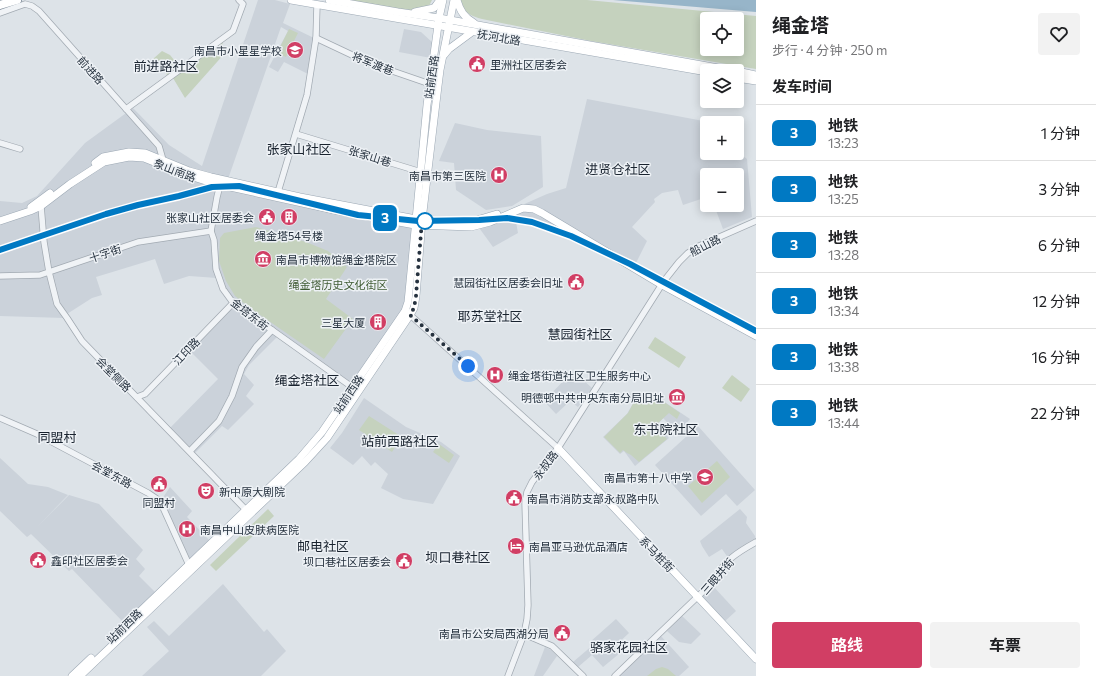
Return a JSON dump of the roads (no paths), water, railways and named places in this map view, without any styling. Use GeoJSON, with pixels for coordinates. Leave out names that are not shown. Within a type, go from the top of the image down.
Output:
{"type":"FeatureCollection","features":[{"type":"Feature","properties":{"kind":"highway"},"geometry":{"type":"LineString","coordinates":[[0,5],[17,0]]}},
{"type":"Feature","properties":{"kind":"main road","name":"抚河北路"},"geometry":{"type":"LineString","coordinates":[[291,0],[700,71]]}},
{"type":"Feature","properties":{"kind":"main road","name":"抚河北路"},"geometry":{"type":"LineString","coordinates":[[329,0],[407,14],[476,24],[700,64]]}},
{"type":"Feature","properties":{"kind":"main road"},"geometry":{"type":"LineString","coordinates":[[407,14],[434,8],[442,0]]}},
{"type":"Feature","properties":{"kind":"main road","name":"站前西路"},"geometry":{"type":"LineString","coordinates":[[419,223],[421,172],[430,84],[442,0]]}},
{"type":"Feature","properties":{"kind":"main road"},"geometry":{"type":"LineString","coordinates":[[455,0],[463,15],[476,24]]}},
{"type":"Feature","properties":{"kind":"main road","name":"站前西路"},"geometry":{"type":"LineString","coordinates":[[80,676],[305,462],[327,438],[408,313],[408,302],[442,59],[455,0]]}},
{"type":"Feature","properties":{"kind":"main road"},"geometry":{"type":"LineString","coordinates":[[442,59],[449,49],[472,32]]}},
{"type":"Feature","properties":{"kind":"main road","name":"抚河北路"},"geometry":{"type":"LineString","coordinates":[[744,72],[756,74]]}},
{"type":"Feature","properties":{"kind":"main road"},"geometry":{"type":"LineString","coordinates":[[744,79],[756,81]]}},
{"type":"Feature","properties":{"kind":"main road","name":"象山南路"},"geometry":{"type":"LineString","coordinates":[[0,216],[32,206],[103,157],[129,152],[145,153],[187,175],[278,192],[419,223]]}},
{"type":"Feature","properties":{"kind":"main road","name":"象山南路"},"geometry":{"type":"LineString","coordinates":[[0,221],[41,206],[70,184],[104,162],[129,157],[144,158],[162,162]]}},
{"type":"Feature","properties":{"kind":"main road","name":"象山南路"},"geometry":{"type":"LineString","coordinates":[[221,182],[334,210],[419,223],[471,227],[490,222],[523,208],[534,208],[756,336]]}},
{"type":"Feature","properties":{"kind":"main road","name":"象山南路"},"geometry":{"type":"LineString","coordinates":[[663,283],[756,331]]}},
{"type":"Feature","properties":{"kind":"main road","name":"站前西路"},"geometry":{"type":"LineString","coordinates":[[72,676],[299,459],[322,432],[352,387],[408,313]]}},
{"type":"Feature","properties":{"kind":"main road","name":"系马桩街"},"geometry":{"type":"LineString","coordinates":[[558,448],[756,659]]}},
{"type":"Feature","properties":{"kind":"street"},"geometry":{"type":"LineString","coordinates":[[126,109],[233,31],[242,4],[239,0]]}},
{"type":"Feature","properties":{"kind":"street","name":"前进路"},"geometry":{"type":"LineString","coordinates":[[0,13],[25,4],[36,9],[159,146],[162,162]]}},
{"type":"Feature","properties":{"kind":"street"},"geometry":{"type":"LineString","coordinates":[[278,192],[307,95],[316,38],[317,5]]}},
{"type":"Feature","properties":{"kind":"street","name":"将军渡巷"},"geometry":{"type":"LineString","coordinates":[[316,38],[368,63],[430,84]]}},
{"type":"Feature","properties":{"kind":"street","name":"张家山巷"},"geometry":{"type":"LineString","coordinates":[[296,134],[421,172]]}},
{"type":"Feature","properties":{"kind":"street"},"geometry":{"type":"LineString","coordinates":[[0,143],[20,149]]}},
{"type":"Feature","properties":{"kind":"street","name":"金塔东街"},"geometry":{"type":"LineString","coordinates":[[221,182],[211,231],[214,240],[216,269],[223,289],[234,302],[352,387]]}},
{"type":"Feature","properties":{"kind":"street","name":"会堂侧路"},"geometry":{"type":"LineString","coordinates":[[41,206],[44,242],[49,272],[57,304],[68,318],[82,341],[246,510]]}},
{"type":"Feature","properties":{"kind":"street","name":"船山路"},"geometry":{"type":"LineString","coordinates":[[663,283],[688,253],[699,246],[756,221]]}},
{"type":"Feature","properties":{"kind":"street","name":"十字街"},"geometry":{"type":"LineString","coordinates":[[0,276],[40,275],[138,242],[211,231]]}},
{"type":"Feature","properties":{"kind":"street","name":"永叔路"},"geometry":{"type":"LineString","coordinates":[[508,676],[524,634],[527,619],[526,492],[558,448],[663,283]]}},
{"type":"Feature","properties":{"kind":"street","name":"江印路"},"geometry":{"type":"LineString","coordinates":[[137,397],[145,394],[234,302]]}},
{"type":"Feature","properties":{"kind":"street"},"geometry":{"type":"LineString","coordinates":[[408,313],[558,448]]}},
{"type":"Feature","properties":{"kind":"street"},"geometry":{"type":"LineString","coordinates":[[190,451],[219,421],[232,396],[242,367],[256,347],[272,330]]}},
{"type":"Feature","properties":{"kind":"street","name":"会堂东路"},"geometry":{"type":"LineString","coordinates":[[0,418],[37,434],[148,493],[160,502],[189,565]]}},
{"type":"Feature","properties":{"kind":"street","name":"三眼井街"},"geometry":{"type":"LineString","coordinates":[[615,676],[716,580],[720,570],[738,552],[756,542]]}},
{"type":"Feature","properties":{"kind":"street"},"geometry":{"type":"LineString","coordinates":[[524,634],[552,646],[583,676]]}},
{"type":"Feature","properties":{"kind":"water"},"geometry":{"type":"Polygon","coordinates":[[[613,0],[756,0],[756,12],[613,0]]]}},
{"type":"Feature","properties":{"kind":"metro line","name":"3"},"geometry":{"type":"LineString","coordinates":[[0,250],[106,214],[138,205],[212,187],[239,186],[358,215],[418,221],[507,218],[532,222],[571,236],[630,264],[756,331]]}},
{"type":"Feature","properties":{"kind":"place","name":"南昌市小星星学校"},"geometry":{"type":"Point","coordinates":[295,50]}},
{"type":"Feature","properties":{"kind":"place","name":"里洲社区居委会"},"geometry":{"type":"Point","coordinates":[477,64]}},
{"type":"Feature","properties":{"kind":"place","name":"南昌市第三医院"},"geometry":{"type":"Point","coordinates":[499,175]}},
{"type":"Feature","properties":{"kind":"place","name":"张家山社区居委会"},"geometry":{"type":"Point","coordinates":[267,217]}},
{"type":"Feature","properties":{"kind":"place","name":"绳金塔54号楼"},"geometry":{"type":"Point","coordinates":[289,217]}},
{"type":"Feature","properties":{"kind":"place","name":"南昌市博物馆绳金塔院区"},"geometry":{"type":"Point","coordinates":[263,259]}},
{"type":"Feature","properties":{"kind":"place","name":"慧园街社区居委会旧址"},"geometry":{"type":"Point","coordinates":[576,282]}},
{"type":"Feature","properties":{"kind":"place","name":"三星大厦"},"geometry":{"type":"Point","coordinates":[378,322]}},
{"type":"Feature","properties":{"kind":"place","name":"绳金塔街道社区卫生服务中心"},"geometry":{"type":"Point","coordinates":[495,375]}},
{"type":"Feature","properties":{"kind":"place","name":"明德邨中共中央东南分局旧址"},"geometry":{"type":"Point","coordinates":[677,397]}},
{"type":"Feature","properties":{"kind":"place","name":"南昌市第十八中学"},"geometry":{"type":"Point","coordinates":[705,477]}},
{"type":"Feature","properties":{"kind":"place","name":"同盟村"},"geometry":{"type":"Point","coordinates":[159,484]}},
{"type":"Feature","properties":{"kind":"place","name":"新中原大剧院"},"geometry":{"type":"Point","coordinates":[206,491]}},
{"type":"Feature","properties":{"kind":"place","name":"南昌市消防支部永叔路中队"},"geometry":{"type":"Point","coordinates":[514,498]}},
{"type":"Feature","properties":{"kind":"place","name":"南昌中山皮肤病医院"},"geometry":{"type":"Point","coordinates":[187,529]}},
{"type":"Feature","properties":{"kind":"place","name":"南昌亚马逊优品酒店"},"geometry":{"type":"Point","coordinates":[516,546]}},
{"type":"Feature","properties":{"kind":"place","name":"鑫印社区居委会"},"geometry":{"type":"Point","coordinates":[38,560]}},
{"type":"Feature","properties":{"kind":"place","name":"坝口巷社区居委会"},"geometry":{"type":"Point","coordinates":[404,561]}},
{"type":"Feature","properties":{"kind":"place","name":"南昌市公安局西湖分局"},"geometry":{"type":"Point","coordinates":[562,633]}},
{"type":"Feature","properties":{"kind":"district","name":"前进路社区"},"geometry":{"type":"Point","coordinates":[166,66]}},
{"type":"Feature","properties":{"kind":"district","name":"张家山社区"},"geometry":{"type":"Point","coordinates":[299,149]}},
{"type":"Feature","properties":{"kind":"district","name":"进贤仓社区"},"geometry":{"type":"Point","coordinates":[618,169]}},
{"type":"Feature","properties":{"kind":"district","name":"耶苏堂社区"},"geometry":{"type":"Point","coordinates":[490,316]}},
{"type":"Feature","properties":{"kind":"district","name":"慧园街社区"},"geometry":{"type":"Point","coordinates":[580,334]}},
{"type":"Feature","properties":{"kind":"district","name":"绳金塔社区"},"geometry":{"type":"Point","coordinates":[307,380]}},
{"type":"Feature","properties":{"kind":"district","name":"东书院社区"},"geometry":{"type":"Point","coordinates":[666,429]}},
{"type":"Feature","properties":{"kind":"district","name":"同盟村"},"geometry":{"type":"Point","coordinates":[57,437]}},
{"type":"Feature","properties":{"kind":"district","name":"站前西路社区"},"geometry":{"type":"Point","coordinates":[400,441]}},
{"type":"Feature","properties":{"kind":"district","name":"邮电社区"},"geometry":{"type":"Point","coordinates":[323,546]}},
{"type":"Feature","properties":{"kind":"district","name":"坝口巷社区"},"geometry":{"type":"Point","coordinates":[458,557]}},
{"type":"Feature","properties":{"kind":"district","name":"骆家花园社区"},"geometry":{"type":"Point","coordinates":[629,647]}},
{"type":"Feature","properties":{"kind":"park label","name":"绳金塔历史文化街区"},"geometry":{"type":"Point","coordinates":[338,284]}}]}
